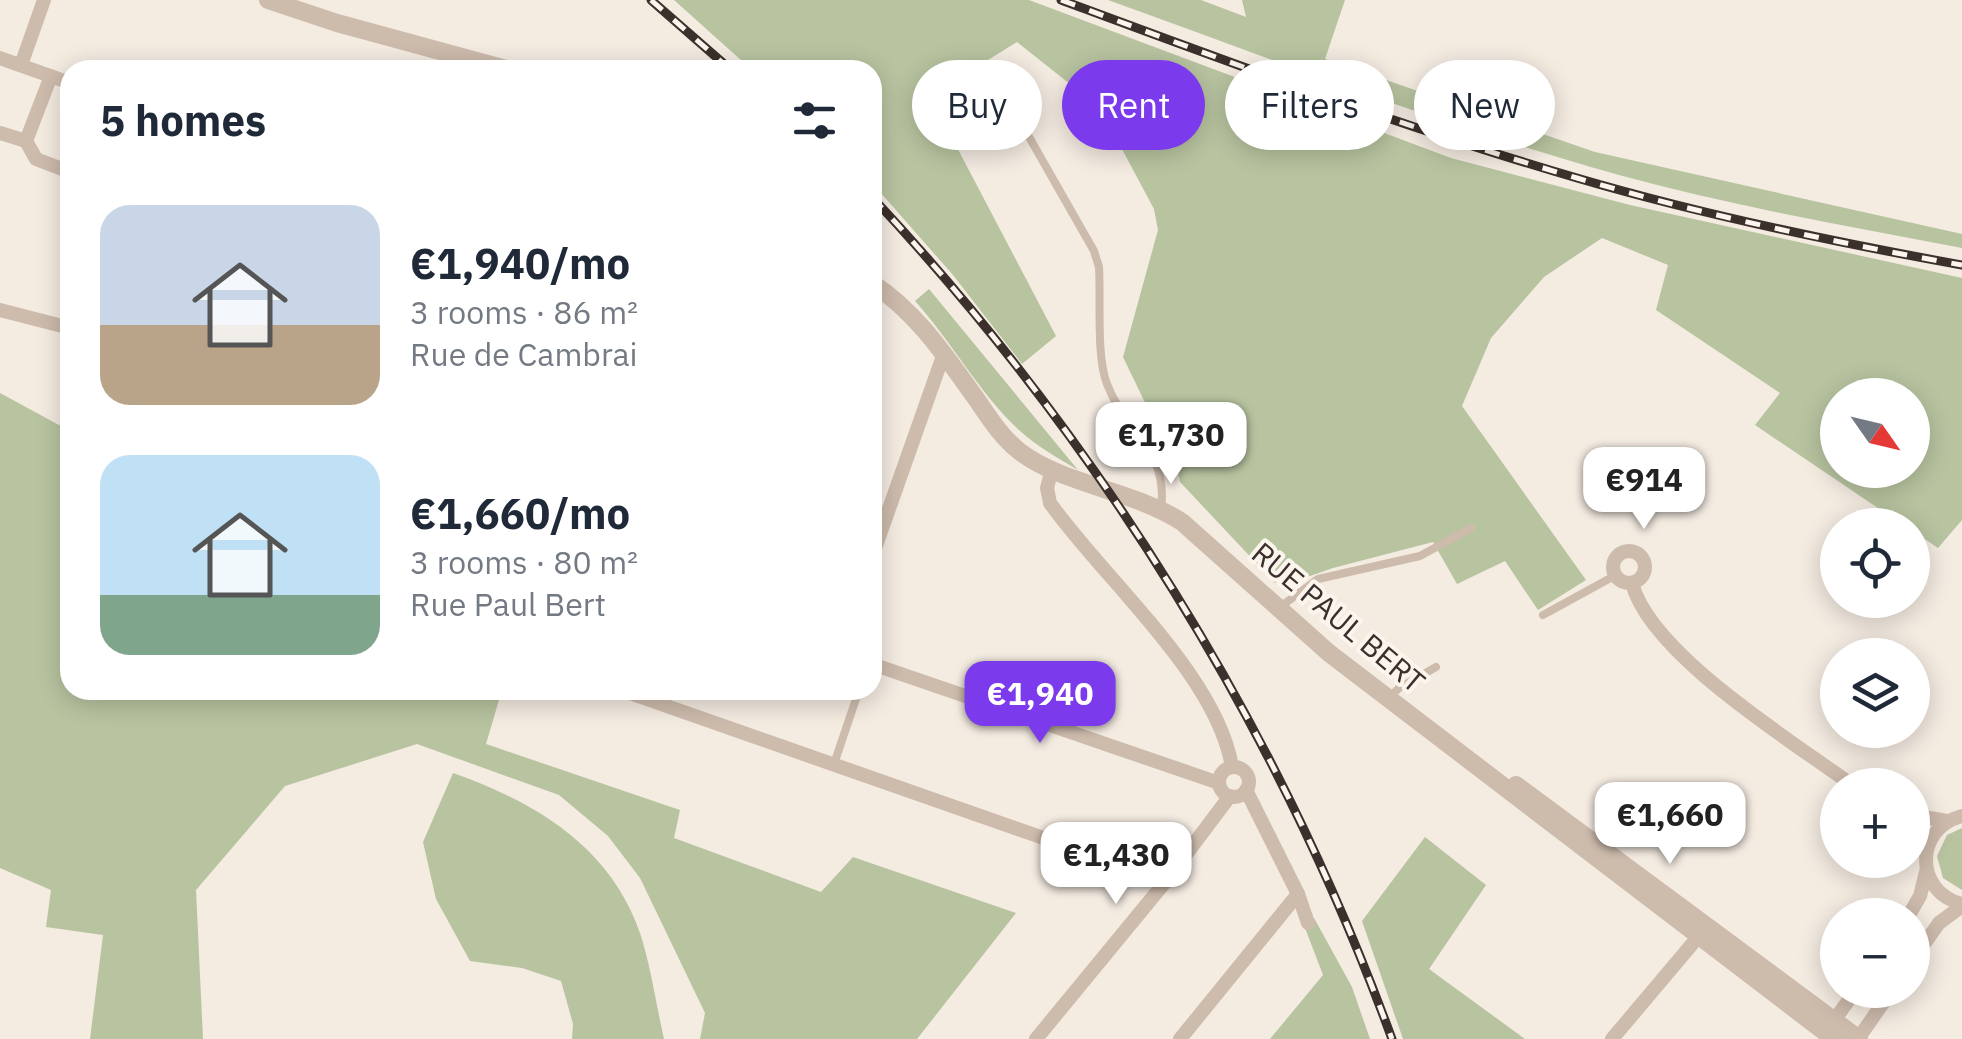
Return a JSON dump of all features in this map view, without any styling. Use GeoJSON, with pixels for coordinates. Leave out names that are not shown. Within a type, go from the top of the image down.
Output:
{"type":"FeatureCollection","features":[{"type":"Feature","properties":{"kind":"street"},"geometry":{"type":"LineString","coordinates":[[21,65],[44,0]]}},
{"type":"Feature","properties":{"kind":"street"},"geometry":{"type":"LineString","coordinates":[[268,0],[473,60]]}},
{"type":"Feature","properties":{"kind":"street"},"geometry":{"type":"LineString","coordinates":[[0,58],[60,80]]}},
{"type":"Feature","properties":{"kind":"street"},"geometry":{"type":"LineString","coordinates":[[26,142],[51,76]]}},
{"type":"Feature","properties":{"kind":"street"},"geometry":{"type":"LineString","coordinates":[[0,133],[26,142],[36,158],[60,168]]}},
{"type":"Feature","properties":{"kind":"street","name":"RUE PAUL BERT"},"geometry":{"type":"LineString","coordinates":[[882,290],[916,317],[1004,437],[1021,453],[1052,469],[1161,509],[1192,530],[1278,608],[1539,816],[1704,931],[1831,1031],[1859,1039]]}},
{"type":"Feature","properties":{"kind":"street"},"geometry":{"type":"LineString","coordinates":[[0,310],[60,325]]}},
{"type":"Feature","properties":{"kind":"street"},"geometry":{"type":"LineString","coordinates":[[882,529],[944,353]]}},
{"type":"Feature","properties":{"kind":"street"},"geometry":{"type":"LineString","coordinates":[[1052,469],[1047,488],[1050,502],[1188,674],[1226,743],[1232,767],[1246,774],[1246,790],[1298,894],[1308,923]]}},
{"type":"Feature","properties":{"kind":"street"},"geometry":{"type":"LineString","coordinates":[[1626,551],[1643,558],[1641,578],[1623,582],[1616,576],[1617,556],[1626,551]]}},
{"type":"Feature","properties":{"kind":"street"},"geometry":{"type":"LineString","coordinates":[[1632,582],[1650,622],[1689,662],[1829,768]]}},
{"type":"Feature","properties":{"kind":"street"},"geometry":{"type":"LineString","coordinates":[[882,667],[1219,783]]}},
{"type":"Feature","properties":{"kind":"street"},"geometry":{"type":"LineString","coordinates":[[650,700],[1166,881]]}},
{"type":"Feature","properties":{"kind":"street"},"geometry":{"type":"LineString","coordinates":[[1230,796],[1219,783],[1222,772],[1232,767]]}},
{"type":"Feature","properties":{"kind":"street"},"geometry":{"type":"LineString","coordinates":[[1036,1039],[1166,881],[1230,796],[1246,790]]}},
{"type":"Feature","properties":{"kind":"street"},"geometry":{"type":"LineString","coordinates":[[1930,842],[1954,819]]}},
{"type":"Feature","properties":{"kind":"street"},"geometry":{"type":"LineString","coordinates":[[1930,875],[1938,892],[1962,905],[1930,937]]}},
{"type":"Feature","properties":{"kind":"street"},"geometry":{"type":"LineString","coordinates":[[1180,1039],[1298,894]]}},
{"type":"Feature","properties":{"kind":"street"},"geometry":{"type":"LineString","coordinates":[[1612,1039],[1704,931]]}},
{"type":"Feature","properties":{"kind":"street"},"geometry":{"type":"LineString","coordinates":[[1831,1031],[1845,1008]]}},
{"type":"Feature","properties":{"kind":"street"},"geometry":{"type":"LineString","coordinates":[[1859,1039],[1880,1008]]}},
{"type":"Feature","properties":{"kind":"lane"},"geometry":{"type":"LineString","coordinates":[[1037,150],[1094,251],[1105,379],[1161,472],[1161,509]]}},
{"type":"Feature","properties":{"kind":"lane"},"geometry":{"type":"LineString","coordinates":[[1278,608],[1318,579],[1420,556],[1471,528]]}},
{"type":"Feature","properties":{"kind":"lane"},"geometry":{"type":"LineString","coordinates":[[1542,616],[1616,576]]}},
{"type":"Feature","properties":{"kind":"lane"},"geometry":{"type":"LineString","coordinates":[[1388,698],[1436,667]]}},
{"type":"Feature","properties":{"kind":"lane"},"geometry":{"type":"LineString","coordinates":[[834,764],[856,700]]}},
{"type":"Feature","properties":{"kind":"green space"},"geometry":{"type":"Polygon","coordinates":[[[674,0],[1029,0],[1189,60],[1062,60],[1062,78],[1017,42],[988,60],[912,60],[912,150],[958,150],[1056,336],[1022,364],[953,275],[882,194],[882,60],[741,60],[674,0]]]}},
{"type":"Feature","properties":{"kind":"green space"},"geometry":{"type":"Polygon","coordinates":[[[1108,0],[1201,0],[1246,17],[1242,0],[1345,0],[1325,59],[1328,60],[1271,60],[1108,0]]]}},
{"type":"Feature","properties":{"kind":"green space"},"geometry":{"type":"Polygon","coordinates":[[[1205,66],[1225,73],[1225,150],[1394,150],[1394,137],[1414,144],[1414,150],[1430,150],[1630,205],[1962,278],[1962,520],[1938,548],[1930,543],[1930,508],[1878,508],[1848,488],[1930,488],[1930,378],[1820,378],[1820,469],[1755,425],[1780,393],[1656,310],[1668,265],[1602,238],[1544,277],[1491,338],[1462,406],[1586,580],[1538,610],[1505,561],[1457,584],[1433,542],[1293,582],[1283,574],[1275,583],[1180,482],[1123,357],[1158,230],[1154,209],[1122,150],[1205,150],[1205,66]]]}},
{"type":"Feature","properties":{"kind":"green space"},"geometry":{"type":"Polygon","coordinates":[[[1394,83],[1414,90],[1414,111],[1394,104],[1394,83]]]}},
{"type":"Feature","properties":{"kind":"green space"},"geometry":{"type":"Polygon","coordinates":[[[1555,138],[1595,152],[1962,234],[1962,248],[1747,206],[1535,150],[1555,150],[1555,138]]]}},
{"type":"Feature","properties":{"kind":"green space"},"geometry":{"type":"Polygon","coordinates":[[[929,289],[1078,470],[1026,436],[991,400],[915,301],[929,289]]]}},
{"type":"Feature","properties":{"kind":"green space"},"geometry":{"type":"Polygon","coordinates":[[[0,393],[60,426],[60,700],[499,700],[486,744],[680,810],[674,838],[821,892],[853,857],[1016,913],[917,1039],[700,1039],[705,1013],[640,878],[608,836],[559,795],[417,744],[285,786],[196,890],[203,1039],[90,1039],[103,935],[46,927],[51,890],[0,868],[0,393]]]}},
{"type":"Feature","properties":{"kind":"green space"},"geometry":{"type":"Polygon","coordinates":[[[453,773],[540,813],[566,831],[610,875],[640,933],[664,1039],[572,1039],[573,1024],[561,981],[522,968],[470,961],[436,899],[423,842],[453,773]]]}},
{"type":"Feature","properties":{"kind":"green space"},"geometry":{"type":"Polygon","coordinates":[[[1962,828],[1962,890],[1943,878],[1937,856],[1947,835],[1962,828]]]}},
{"type":"Feature","properties":{"kind":"green space"},"geometry":{"type":"Polygon","coordinates":[[[1425,837],[1486,885],[1429,969],[1525,1039],[1403,1039],[1362,921],[1425,837]]]}},
{"type":"Feature","properties":{"kind":"green space"},"geometry":{"type":"Polygon","coordinates":[[[1314,918],[1352,987],[1370,1039],[1270,1039],[1323,975],[1302,920],[1314,918]]]}},
{"type":"Feature","properties":{"kind":"railway"},"geometry":{"type":"LineString","coordinates":[[651,0],[720,60]]}},
{"type":"Feature","properties":{"kind":"railway"},"geometry":{"type":"LineString","coordinates":[[1061,0],[1382,116],[1577,178],[1768,227],[1962,265]]}},
{"type":"Feature","properties":{"kind":"railway"},"geometry":{"type":"LineString","coordinates":[[882,208],[1033,387],[1174,592],[1295,810],[1392,1039]]}}]}
